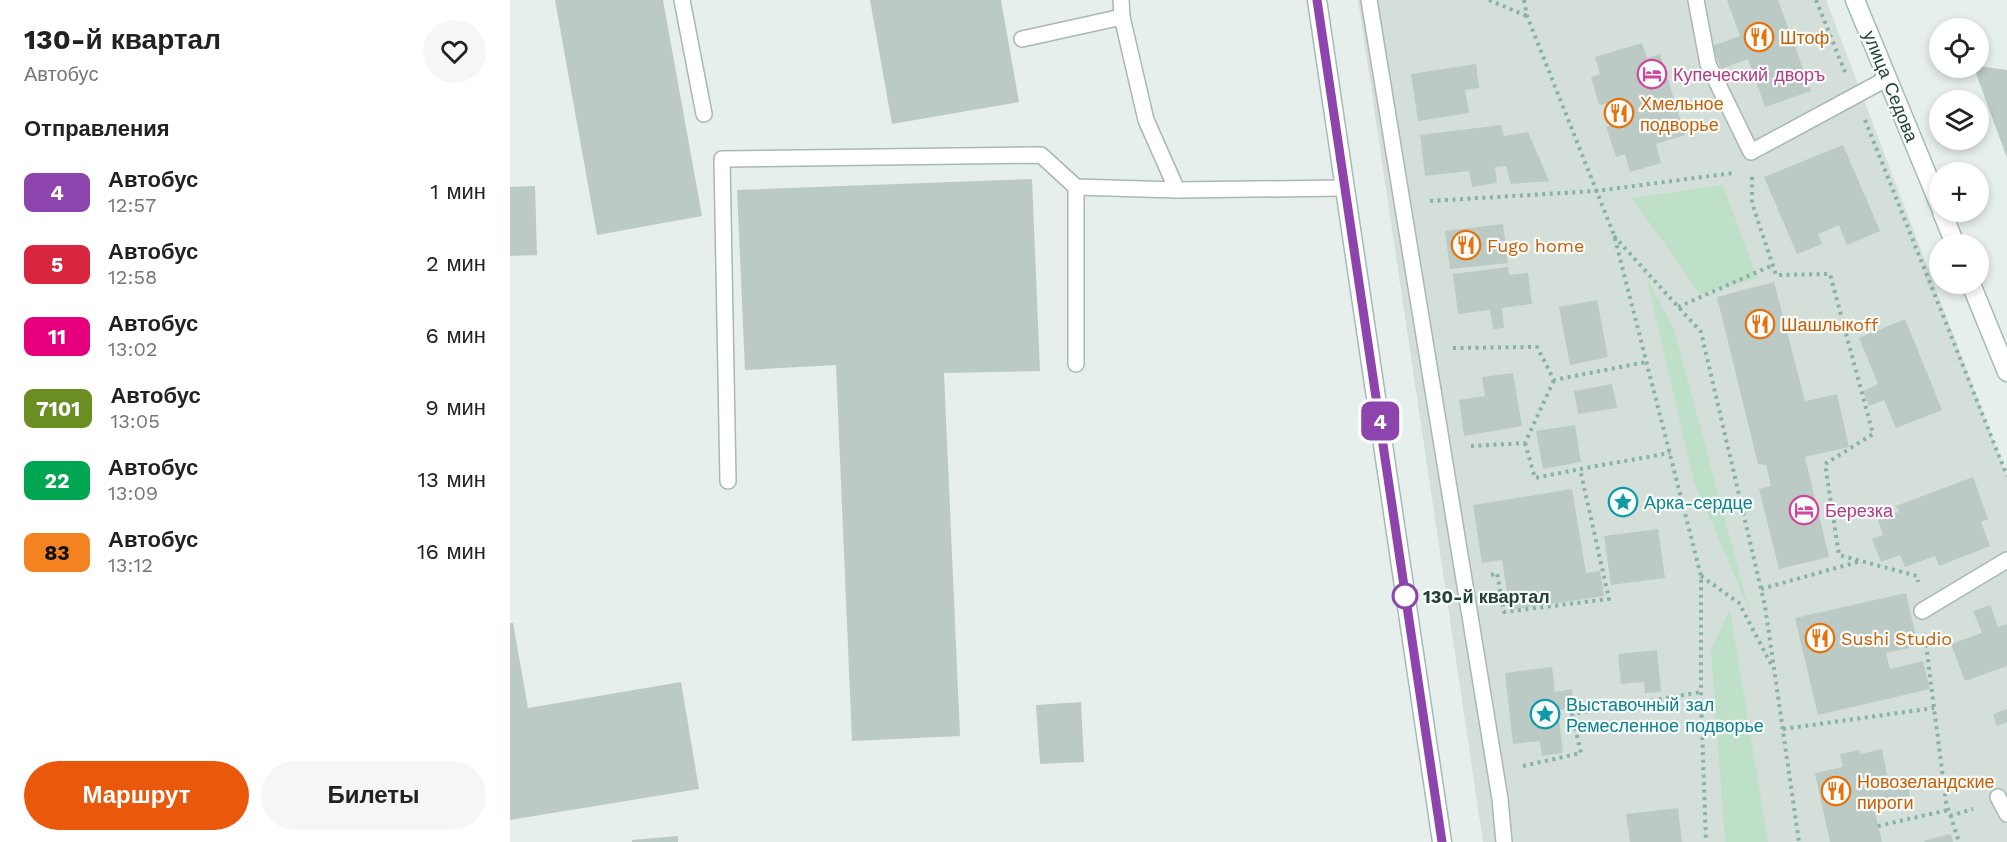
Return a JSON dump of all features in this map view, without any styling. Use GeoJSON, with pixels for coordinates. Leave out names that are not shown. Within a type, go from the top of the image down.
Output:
{"type":"FeatureCollection","features":[{"type":"Feature","properties":{"kind":"main road"},"geometry":{"type":"LineString","coordinates":[[1317,0],[1442,842]]}},
{"type":"Feature","properties":{"kind":"main road","name":"улица Седова"},"geometry":{"type":"LineString","coordinates":[[1855,0],[1929,179]]}},
{"type":"Feature","properties":{"kind":"main road"},"geometry":{"type":"LineString","coordinates":[[1975,294],[2007,372]]}},
{"type":"Feature","properties":{"kind":"lane"},"geometry":{"type":"LineString","coordinates":[[682,0],[704,114]]}},
{"type":"Feature","properties":{"kind":"lane"},"geometry":{"type":"LineString","coordinates":[[1121,0],[1122,17],[1146,120],[1177,190]]}},
{"type":"Feature","properties":{"kind":"lane"},"geometry":{"type":"LineString","coordinates":[[1369,0],[1498,787],[1504,842]]}},
{"type":"Feature","properties":{"kind":"lane"},"geometry":{"type":"LineString","coordinates":[[1696,0],[1708,64],[1751,152],[1888,78]]}},
{"type":"Feature","properties":{"kind":"lane"},"geometry":{"type":"LineString","coordinates":[[1022,39],[1122,17]]}},
{"type":"Feature","properties":{"kind":"lane"},"geometry":{"type":"LineString","coordinates":[[728,481],[722,159],[1041,155],[1076,187],[1177,190],[1345,188]]}},
{"type":"Feature","properties":{"kind":"lane"},"geometry":{"type":"LineString","coordinates":[[1076,187],[1076,364]]}},
{"type":"Feature","properties":{"kind":"lane"},"geometry":{"type":"LineString","coordinates":[[1922,611],[2007,560]]}},
{"type":"Feature","properties":{"kind":"lane"},"geometry":{"type":"LineString","coordinates":[[1998,797],[2007,814]]}},
{"type":"Feature","properties":{"kind":"path"},"geometry":{"type":"LineString","coordinates":[[1489,0],[1527,16]]}},
{"type":"Feature","properties":{"kind":"path"},"geometry":{"type":"LineString","coordinates":[[1524,0],[1527,16],[1614,235],[1701,576],[1701,692],[1706,842]]}},
{"type":"Feature","properties":{"kind":"path"},"geometry":{"type":"LineString","coordinates":[[1816,0],[2007,476]]}},
{"type":"Feature","properties":{"kind":"path"},"geometry":{"type":"LineString","coordinates":[[1751,152],[1752,203],[1776,275],[1830,274],[1873,434],[1825,464],[1839,555],[1917,576],[1948,810],[1959,842]]}},
{"type":"Feature","properties":{"kind":"path"},"geometry":{"type":"LineString","coordinates":[[1418,202],[1596,191],[1752,170]]}},
{"type":"Feature","properties":{"kind":"path"},"geometry":{"type":"LineString","coordinates":[[1614,235],[1701,332],[1761,589],[1799,842]]}},
{"type":"Feature","properties":{"kind":"path"},"geometry":{"type":"LineString","coordinates":[[1678,307],[1773,265]]}},
{"type":"Feature","properties":{"kind":"path"},"geometry":{"type":"LineString","coordinates":[[1451,348],[1537,347],[1554,380]]}},
{"type":"Feature","properties":{"kind":"path"},"geometry":{"type":"LineString","coordinates":[[1554,380],[1646,362]]}},
{"type":"Feature","properties":{"kind":"path"},"geometry":{"type":"LineString","coordinates":[[1554,380],[1525,442],[1535,478],[1670,453]]}},
{"type":"Feature","properties":{"kind":"path"},"geometry":{"type":"LineString","coordinates":[[1467,447],[1525,442]]}},
{"type":"Feature","properties":{"kind":"path"},"geometry":{"type":"LineString","coordinates":[[1486,576],[1497,573],[1504,612],[1608,599],[1580,469]]}},
{"type":"Feature","properties":{"kind":"path"},"geometry":{"type":"LineString","coordinates":[[1761,589],[1861,561]]}},
{"type":"Feature","properties":{"kind":"path"},"geometry":{"type":"LineString","coordinates":[[1701,576],[1739,603],[1774,669]]}},
{"type":"Feature","properties":{"kind":"path"},"geometry":{"type":"LineString","coordinates":[[1512,768],[1581,753],[1572,714],[1701,692]]}},
{"type":"Feature","properties":{"kind":"path"},"geometry":{"type":"LineString","coordinates":[[1783,729],[1934,708]]}},
{"type":"Feature","properties":{"kind":"path"},"geometry":{"type":"LineString","coordinates":[[1878,826],[1948,810]]}},
{"type":"Feature","properties":{"kind":"shaded area"},"geometry":{"type":"Polygon","coordinates":[[[1358,0],[1826,0],[1929,271],[1929,294],[1938,294],[2007,476],[2007,842],[1483,842],[1358,0]]]}},
{"type":"Feature","properties":{"kind":"green space"},"geometry":{"type":"Polygon","coordinates":[[[1723,185],[1757,278],[1700,294],[1632,198],[1723,185]]]}},
{"type":"Feature","properties":{"kind":"green space"},"geometry":{"type":"Polygon","coordinates":[[[1646,276],[1674,329],[1749,609],[1694,482],[1646,276]]]}},
{"type":"Feature","properties":{"kind":"green space"},"geometry":{"type":"Polygon","coordinates":[[[1730,610],[1768,842],[1725,842],[1711,649],[1730,610]]]}},
{"type":"Feature","properties":{"kind":"building"},"geometry":{"type":"Polygon","coordinates":[[[555,0],[663,0],[702,216],[597,235],[555,0]]]}},
{"type":"Feature","properties":{"kind":"building"},"geometry":{"type":"Polygon","coordinates":[[[870,0],[1001,0],[1019,102],[892,124],[870,0]]]}},
{"type":"Feature","properties":{"kind":"building"},"geometry":{"type":"Polygon","coordinates":[[[1727,0],[1778,0],[1811,91],[1765,107],[1748,59],[1721,69],[1712,46],[1740,36],[1727,0]]]}},
{"type":"Feature","properties":{"kind":"building"},"geometry":{"type":"Polygon","coordinates":[[[1642,43],[1647,58],[1660,54],[1685,135],[1656,144],[1661,163],[1630,172],[1625,154],[1616,157],[1606,127],[1616,124],[1609,103],[1599,105],[1591,77],[1600,74],[1595,57],[1642,43]]]}},
{"type":"Feature","properties":{"kind":"building"},"geometry":{"type":"Polygon","coordinates":[[[1476,64],[1479,88],[1465,90],[1469,113],[1418,121],[1411,74],[1476,64]]]}},
{"type":"Feature","properties":{"kind":"building"},"geometry":{"type":"Polygon","coordinates":[[[1989,68],[2007,70],[2007,158],[1989,109],[1989,90],[1982,90],[1978,78],[1989,78],[1989,68]]]}},
{"type":"Feature","properties":{"kind":"building"},"geometry":{"type":"Polygon","coordinates":[[[1501,125],[1504,136],[1528,132],[1549,181],[1511,184],[1506,166],[1495,167],[1497,183],[1472,187],[1469,171],[1425,176],[1420,135],[1501,125]]]}},
{"type":"Feature","properties":{"kind":"building"},"geometry":{"type":"Polygon","coordinates":[[[1843,145],[1880,231],[1847,245],[1839,225],[1818,234],[1822,244],[1797,254],[1764,177],[1843,145]]]}},
{"type":"Feature","properties":{"kind":"building"},"geometry":{"type":"Polygon","coordinates":[[[1032,179],[1040,371],[944,373],[960,736],[852,741],[836,365],[745,370],[737,190],[1032,179]]]}},
{"type":"Feature","properties":{"kind":"building"},"geometry":{"type":"Polygon","coordinates":[[[535,186],[537,255],[510,256],[510,187],[535,186]]]}},
{"type":"Feature","properties":{"kind":"building"},"geometry":{"type":"Polygon","coordinates":[[[1503,224],[1508,263],[1450,269],[1445,231],[1503,224]]]}},
{"type":"Feature","properties":{"kind":"building"},"geometry":{"type":"Polygon","coordinates":[[[1508,267],[1509,275],[1528,273],[1532,304],[1502,308],[1504,328],[1493,329],[1490,310],[1458,314],[1453,274],[1508,267]]]}},
{"type":"Feature","properties":{"kind":"building"},"geometry":{"type":"Polygon","coordinates":[[[1774,282],[1805,401],[1837,394],[1849,447],[1805,457],[1829,557],[1779,569],[1759,489],[1771,486],[1766,465],[1758,464],[1717,297],[1774,282]]]}},
{"type":"Feature","properties":{"kind":"building"},"geometry":{"type":"Polygon","coordinates":[[[1597,300],[1608,357],[1570,365],[1559,307],[1597,300]]]}},
{"type":"Feature","properties":{"kind":"building"},"geometry":{"type":"Polygon","coordinates":[[[1905,319],[1942,410],[1896,428],[1884,400],[1869,406],[1863,391],[1878,384],[1859,338],[1905,319]]]}},
{"type":"Feature","properties":{"kind":"building"},"geometry":{"type":"Polygon","coordinates":[[[1513,373],[1522,426],[1464,436],[1459,400],[1485,396],[1482,377],[1513,373]]]}},
{"type":"Feature","properties":{"kind":"building"},"geometry":{"type":"Polygon","coordinates":[[[1612,384],[1617,408],[1578,414],[1574,391],[1612,384]]]}},
{"type":"Feature","properties":{"kind":"building"},"geometry":{"type":"Polygon","coordinates":[[[1575,425],[1581,462],[1543,469],[1536,431],[1575,425]]]}},
{"type":"Feature","properties":{"kind":"building"},"geometry":{"type":"Polygon","coordinates":[[[1973,477],[1988,519],[1981,522],[1990,546],[1939,566],[1935,556],[1905,567],[1900,555],[1881,562],[1872,539],[1883,535],[1878,520],[1899,512],[1896,506],[1973,477]]]}},
{"type":"Feature","properties":{"kind":"building"},"geometry":{"type":"Polygon","coordinates":[[[1572,489],[1586,573],[1600,571],[1604,596],[1510,610],[1502,560],[1482,563],[1473,505],[1572,489]]]}},
{"type":"Feature","properties":{"kind":"building"},"geometry":{"type":"Polygon","coordinates":[[[1658,529],[1665,578],[1611,585],[1604,536],[1658,529]]]}},
{"type":"Feature","properties":{"kind":"building"},"geometry":{"type":"Polygon","coordinates":[[[1906,593],[1918,646],[1886,653],[1890,669],[1923,661],[1930,689],[1818,715],[1795,618],[1906,593]]]}},
{"type":"Feature","properties":{"kind":"building"},"geometry":{"type":"Polygon","coordinates":[[[1990,605],[1998,627],[2007,624],[2007,666],[1965,681],[1951,644],[1982,633],[1973,611],[1990,605]]]}},
{"type":"Feature","properties":{"kind":"building"},"geometry":{"type":"Polygon","coordinates":[[[510,623],[513,623],[528,708],[681,682],[699,789],[510,820],[510,623]]]}},
{"type":"Feature","properties":{"kind":"building"},"geometry":{"type":"Polygon","coordinates":[[[1657,650],[1661,692],[1645,693],[1644,682],[1621,684],[1618,654],[1657,650]]]}},
{"type":"Feature","properties":{"kind":"building"},"geometry":{"type":"Polygon","coordinates":[[[1552,667],[1555,692],[1572,689],[1575,708],[1558,710],[1563,753],[1542,756],[1540,741],[1513,744],[1505,673],[1552,667]]]}},
{"type":"Feature","properties":{"kind":"building"},"geometry":{"type":"Polygon","coordinates":[[[1081,702],[1084,762],[1040,764],[1036,705],[1081,702]]]}},
{"type":"Feature","properties":{"kind":"building"},"geometry":{"type":"Polygon","coordinates":[[[2007,709],[2007,722],[1997,726],[1993,714],[2007,709]]]}},
{"type":"Feature","properties":{"kind":"building"},"geometry":{"type":"Polygon","coordinates":[[[1882,749],[1889,785],[1907,781],[1910,796],[1873,804],[1882,842],[1830,842],[1815,773],[1843,767],[1840,754],[1859,750],[1860,754],[1882,749]]]}},
{"type":"Feature","properties":{"kind":"building"},"geometry":{"type":"Polygon","coordinates":[[[1678,808],[1682,842],[1630,842],[1626,814],[1678,808]]]}},
{"type":"Feature","properties":{"kind":"building"},"geometry":{"type":"Polygon","coordinates":[[[1951,834],[1953,842],[1924,842],[1924,841],[1951,834]]]}},
{"type":"Feature","properties":{"kind":"building"},"geometry":{"type":"Polygon","coordinates":[[[678,836],[678,842],[632,842],[632,840],[678,836]]]}},
{"type":"Feature","properties":{"kind":"bus line","name":"4"},"geometry":{"type":"LineString","coordinates":[[1317,0],[1442,842]]}},
{"type":"Feature","properties":{"kind":"place","name":"Штоф"},"geometry":{"type":"Point","coordinates":[1759,37]}},
{"type":"Feature","properties":{"kind":"place","name":"Купеческий дворъ"},"geometry":{"type":"Point","coordinates":[1652,74]}},
{"type":"Feature","properties":{"kind":"place","name":"Хмельное подворье"},"geometry":{"type":"Point","coordinates":[1619,113]}},
{"type":"Feature","properties":{"kind":"place","name":"Fugo home"},"geometry":{"type":"Point","coordinates":[1466,245]}},
{"type":"Feature","properties":{"kind":"place","name":"Шашлыкoff"},"geometry":{"type":"Point","coordinates":[1760,324]}},
{"type":"Feature","properties":{"kind":"place","name":"Арка-сердце"},"geometry":{"type":"Point","coordinates":[1623,502]}},
{"type":"Feature","properties":{"kind":"place","name":"Березка"},"geometry":{"type":"Point","coordinates":[1804,510]}},
{"type":"Feature","properties":{"kind":"place","name":"130-й квартал"},"geometry":{"type":"Point","coordinates":[1405,596]}},
{"type":"Feature","properties":{"kind":"place","name":"Sushi Studio"},"geometry":{"type":"Point","coordinates":[1820,638]}},
{"type":"Feature","properties":{"kind":"place","name":"Выставочный зал Ремесленное подворье"},"geometry":{"type":"Point","coordinates":[1545,714]}},
{"type":"Feature","properties":{"kind":"place","name":"Новозеландские пироги"},"geometry":{"type":"Point","coordinates":[1836,791]}}]}
